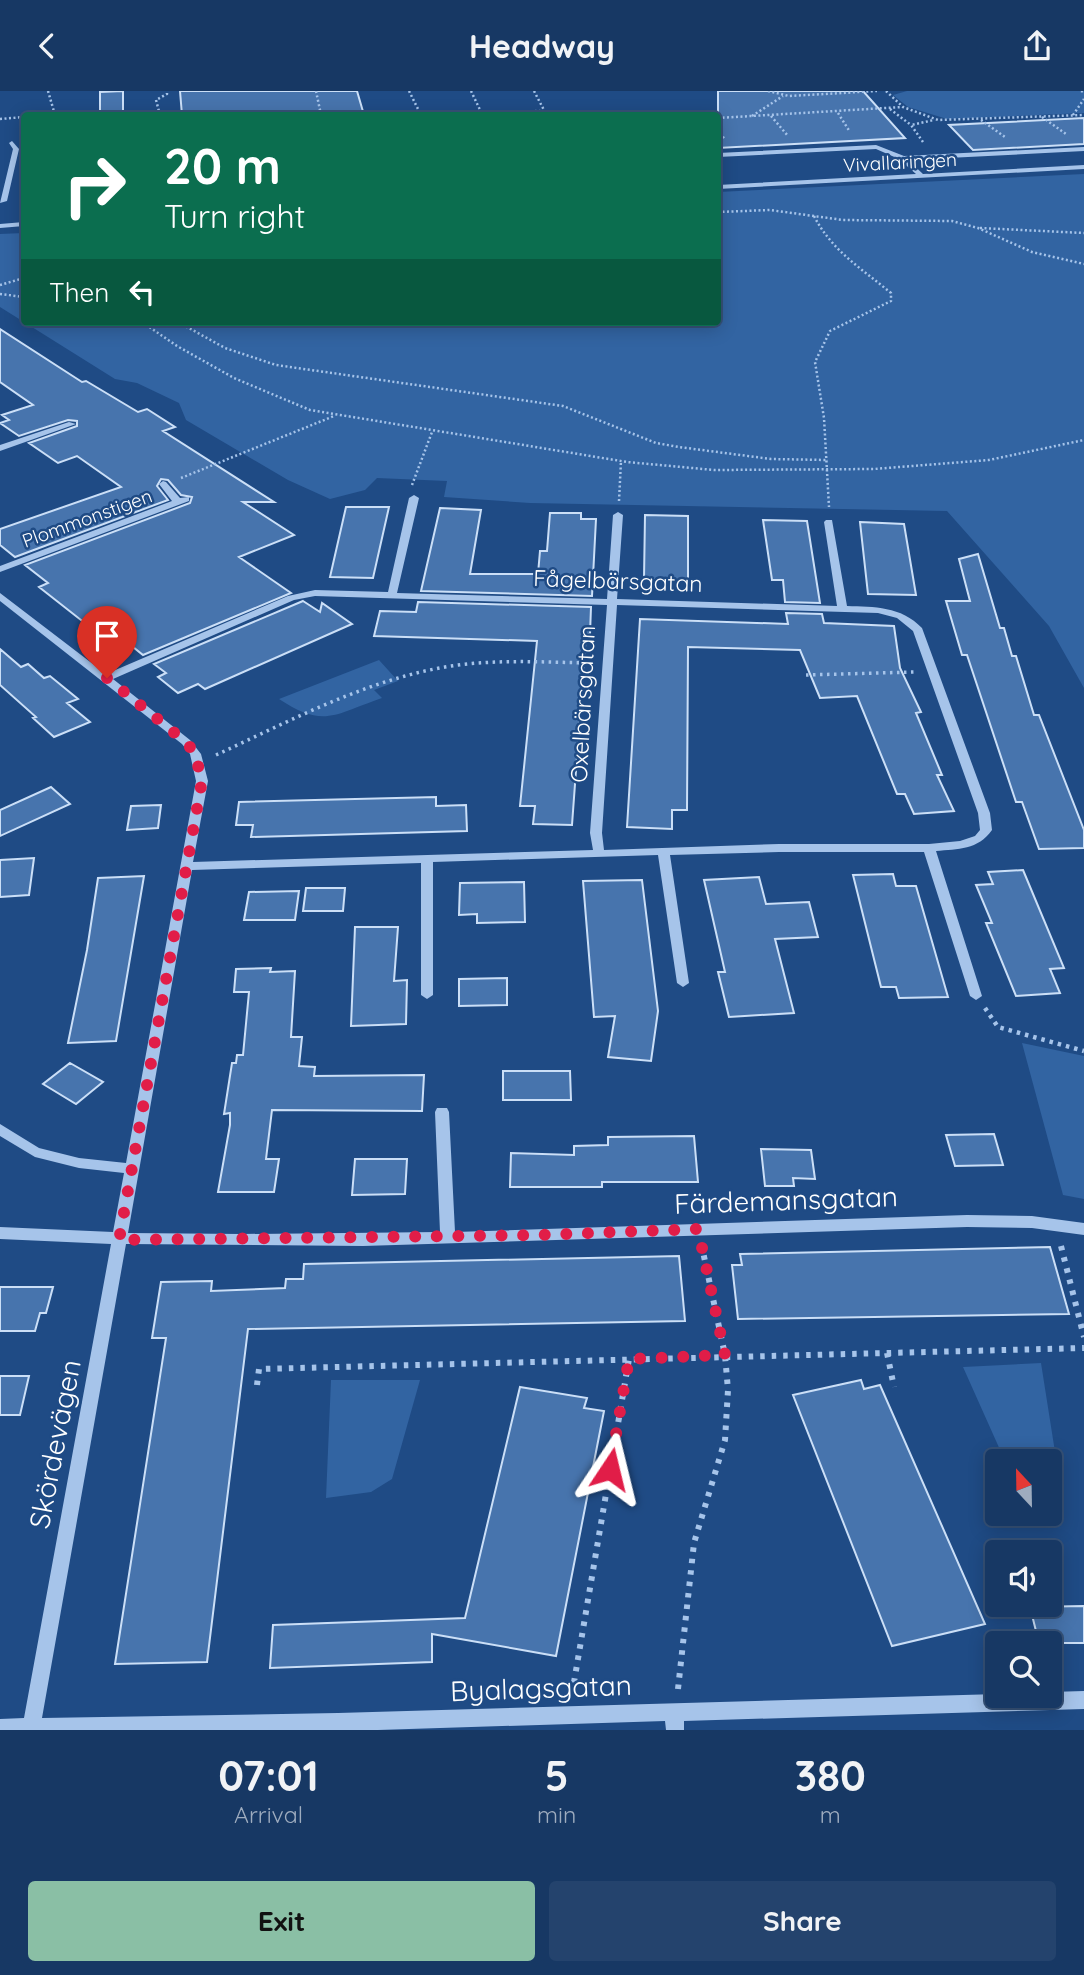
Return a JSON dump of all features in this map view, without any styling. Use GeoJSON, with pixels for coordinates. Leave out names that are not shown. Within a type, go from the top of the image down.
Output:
{"type":"FeatureCollection","features":[{"type":"Feature","properties":{"kind":"street"},"geometry":{"type":"LineString","coordinates":[[0,201],[4,201],[16,149],[12,143]]}},
{"type":"Feature","properties":{"kind":"street"},"geometry":{"type":"LineString","coordinates":[[721,155],[876,147],[894,151],[905,158],[921,176]]}},
{"type":"Feature","properties":{"kind":"street"},"geometry":{"type":"LineString","coordinates":[[905,158],[1084,149]]}},
{"type":"Feature","properties":{"kind":"street","name":"Vivallaringen"},"geometry":{"type":"LineString","coordinates":[[721,187],[1084,167]]}},
{"type":"Feature","properties":{"kind":"street"},"geometry":{"type":"LineString","coordinates":[[0,226],[21,224]]}},
{"type":"Feature","properties":{"kind":"street"},"geometry":{"type":"LineString","coordinates":[[0,448],[72,424]]}},
{"type":"Feature","properties":{"kind":"street","name":"Plommonstigen"},"geometry":{"type":"LineString","coordinates":[[0,569],[182,501],[163,484]]}},
{"type":"Feature","properties":{"kind":"street"},"geometry":{"type":"LineString","coordinates":[[392,594],[414,498]]}},
{"type":"Feature","properties":{"kind":"street","name":"Oxelbärsgatan"},"geometry":{"type":"LineString","coordinates":[[599,854],[596,833],[618,515]]}},
{"type":"Feature","properties":{"kind":"street"},"geometry":{"type":"LineString","coordinates":[[830,521],[842,609]]}},
{"type":"Feature","properties":{"kind":"street","name":"Fågelbärsgatan"},"geometry":{"type":"LineString","coordinates":[[107,678],[306,594],[392,594],[878,610],[896,614],[910,621],[918,630],[984,813],[986,830],[979,839],[961,845],[929,848],[779,848],[187,866]]}},
{"type":"Feature","properties":{"kind":"street"},"geometry":{"type":"LineString","coordinates":[[0,596],[187,743],[195,754],[197,763]]}},
{"type":"Feature","properties":{"kind":"street","name":"Skördevägen"},"geometry":{"type":"LineString","coordinates":[[31,1728],[202,781],[197,763]]}},
{"type":"Feature","properties":{"kind":"street"},"geometry":{"type":"LineString","coordinates":[[929,848],[976,996]]}},
{"type":"Feature","properties":{"kind":"street"},"geometry":{"type":"LineString","coordinates":[[664,853],[683,983]]}},
{"type":"Feature","properties":{"kind":"street"},"geometry":{"type":"LineString","coordinates":[[427,859],[427,995]]}},
{"type":"Feature","properties":{"kind":"street"},"geometry":{"type":"LineString","coordinates":[[442,1112],[448,1237]]}},
{"type":"Feature","properties":{"kind":"street"},"geometry":{"type":"LineString","coordinates":[[0,1129],[35,1152],[79,1163],[132,1169]]}},
{"type":"Feature","properties":{"kind":"street","name":"Färdemansgatan"},"geometry":{"type":"LineString","coordinates":[[0,1233],[119,1240],[448,1237],[967,1220],[1084,1229]]}},
{"type":"Feature","properties":{"kind":"street","name":"Byalagsgatan"},"geometry":{"type":"LineString","coordinates":[[0,1728],[568,1716],[674,1721],[1084,1700]]}},
{"type":"Feature","properties":{"kind":"path"},"geometry":{"type":"LineString","coordinates":[[48,91],[54,112]]}},
{"type":"Feature","properties":{"kind":"path"},"geometry":{"type":"LineString","coordinates":[[159,112],[156,100],[167,91]]}},
{"type":"Feature","properties":{"kind":"path"},"geometry":{"type":"LineString","coordinates":[[316,91],[320,112]]}},
{"type":"Feature","properties":{"kind":"path"},"geometry":{"type":"LineString","coordinates":[[409,91],[420,112]]}},
{"type":"Feature","properties":{"kind":"path"},"geometry":{"type":"LineString","coordinates":[[471,91],[481,112]]}},
{"type":"Feature","properties":{"kind":"path"},"geometry":{"type":"LineString","coordinates":[[534,91],[545,112]]}},
{"type":"Feature","properties":{"kind":"path"},"geometry":{"type":"LineString","coordinates":[[768,91],[783,95],[877,91]]}},
{"type":"Feature","properties":{"kind":"path"},"geometry":{"type":"LineString","coordinates":[[886,91],[903,107],[938,120]]}},
{"type":"Feature","properties":{"kind":"path"},"geometry":{"type":"LineString","coordinates":[[752,116],[783,95]]}},
{"type":"Feature","properties":{"kind":"path"},"geometry":{"type":"LineString","coordinates":[[1073,115],[1084,99]]}},
{"type":"Feature","properties":{"kind":"path"},"geometry":{"type":"LineString","coordinates":[[721,118],[903,107]]}},
{"type":"Feature","properties":{"kind":"path"},"geometry":{"type":"LineString","coordinates":[[889,109],[911,125],[923,139],[922,146],[932,157]]}},
{"type":"Feature","properties":{"kind":"path"},"geometry":{"type":"LineString","coordinates":[[911,125],[938,120],[1084,115]]}},
{"type":"Feature","properties":{"kind":"path"},"geometry":{"type":"LineString","coordinates":[[0,119],[21,117]]}},
{"type":"Feature","properties":{"kind":"path"},"geometry":{"type":"LineString","coordinates":[[721,212],[770,210],[842,219],[936,219],[978,228],[1084,233]]}},
{"type":"Feature","properties":{"kind":"path"},"geometry":{"type":"LineString","coordinates":[[814,216],[822,232],[860,271],[891,293],[891,301],[830,331],[815,362],[828,460],[830,521]]}},
{"type":"Feature","properties":{"kind":"path"},"geometry":{"type":"LineString","coordinates":[[978,228],[1024,249],[1084,264]]}},
{"type":"Feature","properties":{"kind":"path"},"geometry":{"type":"LineString","coordinates":[[0,285],[21,279]]}},
{"type":"Feature","properties":{"kind":"path"},"geometry":{"type":"LineString","coordinates":[[0,295],[21,297]]}},
{"type":"Feature","properties":{"kind":"path"},"geometry":{"type":"LineString","coordinates":[[148,326],[188,353],[234,378],[282,401],[334,416],[621,461],[715,470],[828,470],[958,464],[1022,454],[1084,440]]}},
{"type":"Feature","properties":{"kind":"path"},"geometry":{"type":"LineString","coordinates":[[184,326],[232,351],[276,365],[563,405],[667,445],[771,459],[828,460]]}},
{"type":"Feature","properties":{"kind":"path"},"geometry":{"type":"LineString","coordinates":[[163,484],[222,463],[334,416]]}},
{"type":"Feature","properties":{"kind":"path"},"geometry":{"type":"LineString","coordinates":[[414,498],[410,493],[414,477],[432,432]]}},
{"type":"Feature","properties":{"kind":"path"},"geometry":{"type":"LineString","coordinates":[[618,515],[621,461]]}},
{"type":"Feature","properties":{"kind":"path"},"geometry":{"type":"LineString","coordinates":[[197,763],[328,704],[409,675],[478,662],[607,664]]}},
{"type":"Feature","properties":{"kind":"path"},"geometry":{"type":"LineString","coordinates":[[806,675],[933,672]]}},
{"type":"Feature","properties":{"kind":"path"},"geometry":{"type":"LineString","coordinates":[[976,996],[998,1027],[1084,1051]]}},
{"type":"Feature","properties":{"kind":"path"},"geometry":{"type":"LineString","coordinates":[[1056,1226],[1084,1336]]}},
{"type":"Feature","properties":{"kind":"path"},"geometry":{"type":"LineString","coordinates":[[674,1721],[685,1642],[694,1543],[725,1440],[728,1390],[725,1355],[698,1229]]}},
{"type":"Feature","properties":{"kind":"path"},"geometry":{"type":"LineString","coordinates":[[257,1385],[259,1369],[725,1355],[1084,1348]]}},
{"type":"Feature","properties":{"kind":"path"},"geometry":{"type":"LineString","coordinates":[[887,1353],[894,1387]]}},
{"type":"Feature","properties":{"kind":"path"},"geometry":{"type":"LineString","coordinates":[[568,1716],[629,1359]]}},
{"type":"Feature","properties":{"kind":"shaded area"},"geometry":{"type":"Polygon","coordinates":[[[907,91],[1084,91],[1084,113],[947,119],[908,107],[893,95],[907,91]]]}},
{"type":"Feature","properties":{"kind":"shaded area"},"geometry":{"type":"Polygon","coordinates":[[[1084,174],[1084,688],[1049,626],[947,511],[530,503],[444,497],[447,481],[377,478],[365,490],[330,499],[288,480],[186,420],[179,403],[137,383],[115,379],[30,326],[721,326],[721,192],[1084,174]]]}},
{"type":"Feature","properties":{"kind":"shaded area"},"geometry":{"type":"Polygon","coordinates":[[[21,233],[21,320],[0,307],[0,234],[21,233]]]}},
{"type":"Feature","properties":{"kind":"shaded area"},"geometry":{"type":"Polygon","coordinates":[[[379,660],[398,681],[374,690],[382,698],[330,716],[307,714],[279,699],[379,660]]]}},
{"type":"Feature","properties":{"kind":"shaded area"},"geometry":{"type":"Polygon","coordinates":[[[1022,1043],[1084,1056],[1084,1199],[1063,1195],[1022,1043]]]}},
{"type":"Feature","properties":{"kind":"shaded area"},"geometry":{"type":"Polygon","coordinates":[[[1041,1363],[1055,1449],[1000,1449],[963,1367],[1041,1363]]]}},
{"type":"Feature","properties":{"kind":"shaded area"},"geometry":{"type":"Polygon","coordinates":[[[331,1380],[420,1380],[392,1479],[371,1492],[326,1498],[331,1380]]]}},
{"type":"Feature","properties":{"kind":"building"},"geometry":{"type":"Polygon","coordinates":[[[123,91],[123,112],[100,112],[100,92],[123,91]]]}},
{"type":"Feature","properties":{"kind":"building"},"geometry":{"type":"Polygon","coordinates":[[[180,91],[357,91],[363,112],[182,112],[180,91]]]}},
{"type":"Feature","properties":{"kind":"building"},"geometry":{"type":"Polygon","coordinates":[[[718,91],[863,91],[905,138],[721,148],[721,112],[718,112],[718,91]]]}},
{"type":"Feature","properties":{"kind":"building"},"geometry":{"type":"Polygon","coordinates":[[[1084,118],[1084,144],[973,150],[949,125],[1084,118]]]}},
{"type":"Feature","properties":{"kind":"building"},"geometry":{"type":"Polygon","coordinates":[[[0,329],[82,382],[86,381],[138,412],[147,409],[175,427],[163,431],[274,502],[243,502],[294,535],[239,557],[291,593],[143,655],[117,634],[108,638],[102,633],[100,635],[39,587],[48,583],[25,565],[190,503],[192,497],[181,495],[168,480],[161,479],[157,486],[168,500],[15,557],[0,545],[0,529],[121,487],[77,456],[58,463],[29,443],[77,426],[77,421],[68,420],[19,436],[0,423],[9,420],[2,415],[33,405],[0,382],[0,329]]]}},
{"type":"Feature","properties":{"kind":"building"},"geometry":{"type":"Polygon","coordinates":[[[346,507],[389,507],[373,578],[330,577],[346,507]]]}},
{"type":"Feature","properties":{"kind":"building"},"geometry":{"type":"Polygon","coordinates":[[[440,508],[481,510],[470,574],[538,574],[540,551],[547,551],[550,513],[581,513],[581,519],[596,519],[592,596],[421,591],[440,508]]]}},
{"type":"Feature","properties":{"kind":"building"},"geometry":{"type":"Polygon","coordinates":[[[645,515],[688,516],[688,580],[644,579],[645,515]]]}},
{"type":"Feature","properties":{"kind":"building"},"geometry":{"type":"Polygon","coordinates":[[[763,520],[807,521],[820,603],[785,602],[783,580],[772,580],[763,520]]]}},
{"type":"Feature","properties":{"kind":"building"},"geometry":{"type":"Polygon","coordinates":[[[860,522],[904,524],[916,595],[868,594],[860,522]]]}},
{"type":"Feature","properties":{"kind":"building"},"geometry":{"type":"Polygon","coordinates":[[[978,554],[1000,628],[1004,628],[1012,656],[1016,656],[1034,715],[1039,715],[1084,830],[1084,848],[1039,849],[1022,802],[1016,802],[967,655],[962,655],[946,601],[970,601],[959,559],[978,554]]]}},
{"type":"Feature","properties":{"kind":"building"},"geometry":{"type":"Polygon","coordinates":[[[303,601],[320,612],[322,603],[352,624],[205,689],[198,684],[178,693],[158,677],[166,673],[154,664],[303,601]]]}},
{"type":"Feature","properties":{"kind":"building"},"geometry":{"type":"Polygon","coordinates":[[[418,602],[591,607],[590,634],[586,634],[572,825],[533,824],[535,806],[520,806],[537,641],[374,636],[380,611],[416,612],[418,602]]]}},
{"type":"Feature","properties":{"kind":"building"},"geometry":{"type":"Polygon","coordinates":[[[786,613],[822,614],[824,623],[894,626],[900,668],[921,712],[916,713],[942,775],[937,775],[954,811],[914,814],[905,794],[897,794],[857,696],[820,698],[800,650],[688,647],[687,810],[672,810],[672,829],[627,827],[640,619],[788,624],[786,613]]]}},
{"type":"Feature","properties":{"kind":"building"},"geometry":{"type":"Polygon","coordinates":[[[0,649],[21,667],[28,664],[44,678],[50,676],[78,699],[67,703],[90,722],[54,737],[0,685],[0,649]]]}},
{"type":"Feature","properties":{"kind":"building"},"geometry":{"type":"Polygon","coordinates":[[[51,787],[70,804],[0,836],[0,810],[51,787]]]}},
{"type":"Feature","properties":{"kind":"building"},"geometry":{"type":"Polygon","coordinates":[[[436,797],[436,806],[466,805],[467,831],[251,837],[253,825],[236,825],[239,802],[436,797]]]}},
{"type":"Feature","properties":{"kind":"building"},"geometry":{"type":"Polygon","coordinates":[[[161,805],[158,828],[127,830],[131,806],[161,805]]]}},
{"type":"Feature","properties":{"kind":"building"},"geometry":{"type":"Polygon","coordinates":[[[34,858],[29,895],[0,897],[0,860],[34,858]]]}},
{"type":"Feature","properties":{"kind":"building"},"geometry":{"type":"Polygon","coordinates":[[[1023,870],[1064,968],[1050,969],[1060,993],[1016,996],[986,923],[992,923],[976,885],[993,884],[988,872],[1023,870]]]}},
{"type":"Feature","properties":{"kind":"building"},"geometry":{"type":"Polygon","coordinates":[[[893,874],[896,886],[916,886],[948,997],[899,998],[896,987],[881,987],[853,875],[893,874]]]}},
{"type":"Feature","properties":{"kind":"building"},"geometry":{"type":"Polygon","coordinates":[[[144,876],[116,1041],[68,1043],[98,878],[144,876]]]}},
{"type":"Feature","properties":{"kind":"building"},"geometry":{"type":"Polygon","coordinates":[[[759,877],[766,904],[809,902],[818,937],[775,939],[794,1013],[729,1017],[718,972],[725,972],[704,880],[759,877]]]}},
{"type":"Feature","properties":{"kind":"building"},"geometry":{"type":"Polygon","coordinates":[[[642,880],[658,1011],[651,1061],[608,1057],[615,1016],[594,1017],[583,881],[642,880]]]}},
{"type":"Feature","properties":{"kind":"building"},"geometry":{"type":"Polygon","coordinates":[[[524,882],[525,922],[477,923],[477,914],[459,915],[460,883],[524,882]]]}},
{"type":"Feature","properties":{"kind":"building"},"geometry":{"type":"Polygon","coordinates":[[[306,888],[345,888],[343,911],[303,911],[306,888]]]}},
{"type":"Feature","properties":{"kind":"building"},"geometry":{"type":"Polygon","coordinates":[[[299,891],[295,920],[244,920],[249,892],[299,891]]]}},
{"type":"Feature","properties":{"kind":"building"},"geometry":{"type":"Polygon","coordinates":[[[355,927],[398,927],[394,981],[407,980],[406,1024],[351,1026],[355,927]]]}},
{"type":"Feature","properties":{"kind":"building"},"geometry":{"type":"Polygon","coordinates":[[[271,968],[270,972],[295,971],[291,1037],[302,1037],[299,1066],[315,1067],[314,1076],[424,1075],[422,1111],[272,1110],[266,1159],[279,1159],[274,1192],[218,1192],[230,1125],[230,1113],[224,1114],[232,1063],[236,1063],[237,1055],[243,1055],[249,992],[234,992],[236,969],[271,968]]]}},
{"type":"Feature","properties":{"kind":"building"},"geometry":{"type":"Polygon","coordinates":[[[507,978],[507,1005],[459,1006],[459,979],[507,978]]]}},
{"type":"Feature","properties":{"kind":"building"},"geometry":{"type":"Polygon","coordinates":[[[70,1063],[103,1082],[76,1104],[43,1084],[70,1063]]]}},
{"type":"Feature","properties":{"kind":"building"},"geometry":{"type":"Polygon","coordinates":[[[503,1071],[570,1071],[571,1100],[503,1100],[503,1071]]]}},
{"type":"Feature","properties":{"kind":"building"},"geometry":{"type":"Polygon","coordinates":[[[994,1134],[1003,1165],[955,1166],[946,1135],[994,1134]]]}},
{"type":"Feature","properties":{"kind":"building"},"geometry":{"type":"Polygon","coordinates":[[[694,1136],[698,1182],[602,1182],[602,1187],[510,1187],[511,1153],[574,1155],[574,1146],[608,1145],[608,1137],[694,1136]]]}},
{"type":"Feature","properties":{"kind":"building"},"geometry":{"type":"Polygon","coordinates":[[[761,1149],[811,1150],[815,1179],[793,1178],[794,1186],[765,1186],[761,1149]]]}},
{"type":"Feature","properties":{"kind":"building"},"geometry":{"type":"Polygon","coordinates":[[[355,1159],[407,1159],[405,1194],[352,1195],[355,1159]]]}},
{"type":"Feature","properties":{"kind":"building"},"geometry":{"type":"Polygon","coordinates":[[[1050,1247],[1069,1314],[738,1319],[732,1265],[742,1265],[740,1254],[1050,1247]]]}},
{"type":"Feature","properties":{"kind":"building"},"geometry":{"type":"Polygon","coordinates":[[[679,1256],[685,1321],[248,1329],[207,1662],[115,1664],[166,1338],[152,1338],[161,1282],[212,1281],[211,1291],[285,1288],[286,1279],[303,1279],[304,1264],[679,1256]]]}},
{"type":"Feature","properties":{"kind":"building"},"geometry":{"type":"Polygon","coordinates":[[[0,1287],[53,1287],[46,1313],[40,1313],[35,1331],[0,1331],[0,1287]]]}},
{"type":"Feature","properties":{"kind":"building"},"geometry":{"type":"Polygon","coordinates":[[[0,1376],[29,1376],[20,1415],[0,1415],[0,1376]]]}},
{"type":"Feature","properties":{"kind":"building"},"geometry":{"type":"Polygon","coordinates":[[[861,1380],[864,1389],[880,1385],[985,1624],[892,1646],[793,1395],[861,1380]]]}},
{"type":"Feature","properties":{"kind":"building"},"geometry":{"type":"Polygon","coordinates":[[[520,1387],[587,1398],[584,1408],[604,1411],[556,1656],[432,1634],[432,1662],[270,1668],[273,1625],[465,1618],[520,1387]]]}},
{"type":"Feature","properties":{"kind":"building"},"geometry":{"type":"Polygon","coordinates":[[[1062,1606],[1084,1606],[1084,1643],[1062,1643],[1062,1631],[1036,1631],[1032,1617],[1062,1617],[1062,1606]]]}},
{"type":"Feature","properties":{"kind":"route"},"geometry":{"type":"LineString","coordinates":[[107,678],[187,743],[195,754],[202,781],[119,1240],[290,1240],[698,1229],[725,1355],[629,1359],[610,1469]]}}]}
